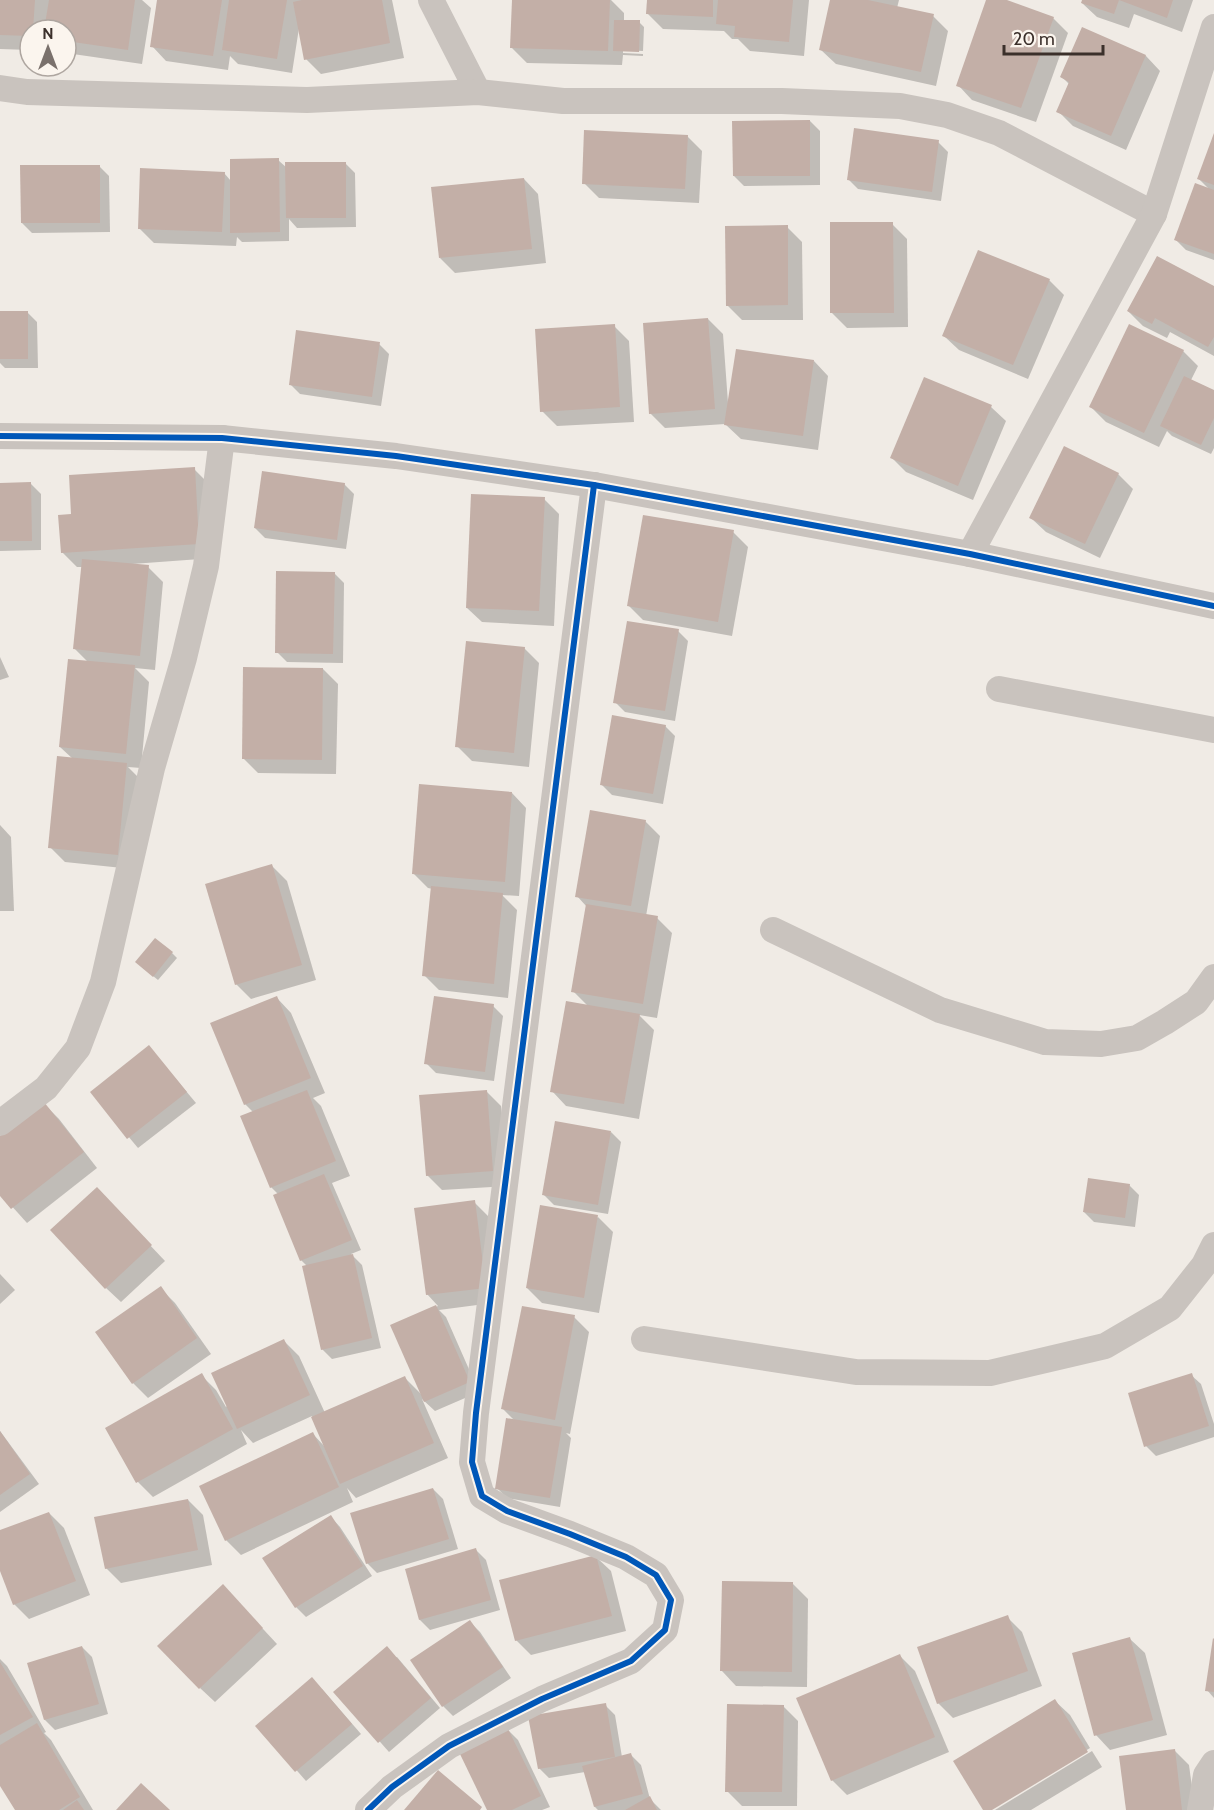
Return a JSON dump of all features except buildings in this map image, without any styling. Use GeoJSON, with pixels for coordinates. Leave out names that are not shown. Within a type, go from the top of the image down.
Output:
{"type":"FeatureCollection","features":[{"type":"Feature","properties":{"kind":"street"},"geometry":{"type":"LineString","coordinates":[[431,0],[478,92]]}},
{"type":"Feature","properties":{"kind":"street"},"geometry":{"type":"LineString","coordinates":[[970,554],[1154,214],[1214,27]]}},
{"type":"Feature","properties":{"kind":"street"},"geometry":{"type":"LineString","coordinates":[[0,88],[27,92],[307,100],[478,92],[563,101],[782,101],[912,108],[947,115],[999,133],[1154,214]]}},
{"type":"Feature","properties":{"kind":"street"},"geometry":{"type":"LineString","coordinates":[[0,436],[222,438],[396,456],[594,484],[970,554],[1214,606]]}},
{"type":"Feature","properties":{"kind":"street"},"geometry":{"type":"LineString","coordinates":[[0,1123],[46,1088],[78,1048],[102,982],[152,768],[184,658],[206,566],[222,438]]}},
{"type":"Feature","properties":{"kind":"street"},"geometry":{"type":"LineString","coordinates":[[368,1810],[392,1787],[449,1746],[542,1699],[631,1661],[665,1630],[671,1600],[656,1575],[626,1557],[507,1510],[482,1496],[472,1462],[476,1413],[594,484]]}},
{"type":"Feature","properties":{"kind":"street"},"geometry":{"type":"LineString","coordinates":[[999,689],[1214,730]]}},
{"type":"Feature","properties":{"kind":"street"},"geometry":{"type":"LineString","coordinates":[[773,930],[940,1010],[1045,1042],[1101,1044],[1137,1038],[1196,1002],[1214,977]]}},
{"type":"Feature","properties":{"kind":"street"},"geometry":{"type":"LineString","coordinates":[[644,1340],[856,1372],[990,1373],[1105,1346],[1170,1308],[1204,1265],[1214,1245]]}},
{"type":"Feature","properties":{"kind":"street"},"geometry":{"type":"LineString","coordinates":[[1200,1810],[1206,1775],[1214,1763]]}},
{"type":"Feature","properties":{"kind":"cycle path"},"geometry":{"type":"LineString","coordinates":[[0,436],[222,438],[396,456],[594,485],[970,554],[1214,606]]}},
{"type":"Feature","properties":{"kind":"cycle path"},"geometry":{"type":"LineString","coordinates":[[368,1810],[392,1787],[449,1746],[542,1699],[631,1661],[665,1630],[671,1600],[656,1575],[626,1557],[507,1511],[482,1496],[472,1462],[476,1413],[594,485]]}}]}
